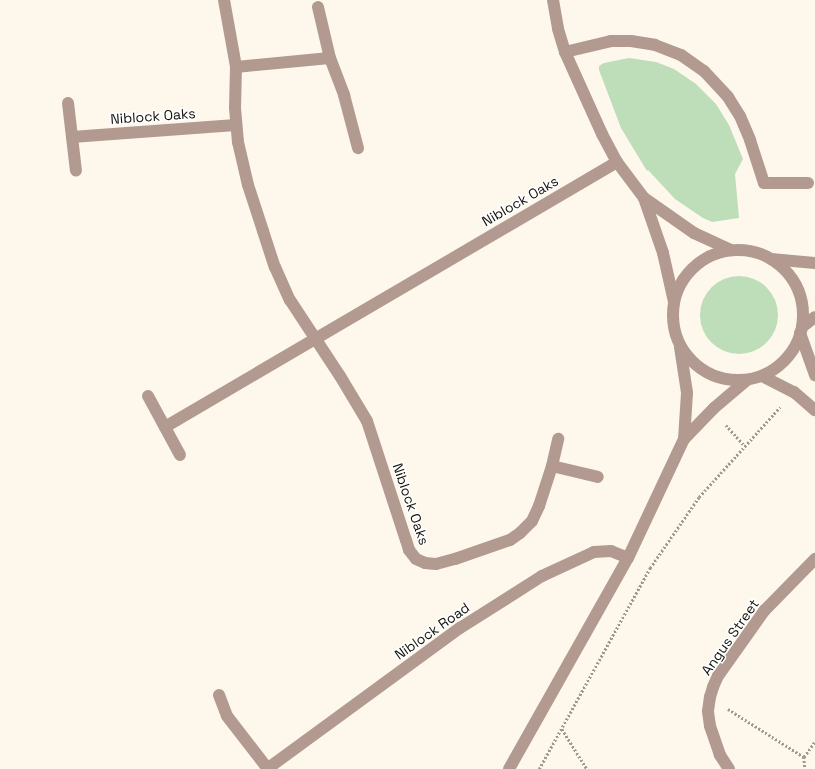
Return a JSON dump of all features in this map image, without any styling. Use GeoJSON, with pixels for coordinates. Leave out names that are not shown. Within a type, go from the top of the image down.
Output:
{"type":"FeatureCollection","features":[{"type":"Feature","properties":{"kind":"street","name":"Niblock Oaks"},"geometry":{"type":"LineString","coordinates":[[224,0],[236,67],[236,125],[238,142],[248,185],[275,267],[290,300],[340,376],[367,421],[406,540],[416,559],[425,563],[436,564],[510,540],[520,532],[532,521],[539,506],[552,466],[558,440]]}},
{"type":"Feature","properties":{"kind":"street"},"geometry":{"type":"LineString","coordinates":[[553,0],[558,29],[565,52],[602,134],[617,162],[644,198],[694,233],[731,250]]}},
{"type":"Feature","properties":{"kind":"street"},"geometry":{"type":"LineString","coordinates":[[318,7],[330,58],[344,95],[358,148]]}},
{"type":"Feature","properties":{"kind":"street"},"geometry":{"type":"LineString","coordinates":[[565,52],[611,41],[631,40],[655,45],[681,56],[704,71],[728,97],[740,116],[750,140],[764,183],[808,183]]}},
{"type":"Feature","properties":{"kind":"street"},"geometry":{"type":"LineString","coordinates":[[236,67],[330,58]]}},
{"type":"Feature","properties":{"kind":"street"},"geometry":{"type":"LineString","coordinates":[[68,103],[76,171]]}},
{"type":"Feature","properties":{"kind":"street","name":"Niblock Oaks"},"geometry":{"type":"LineString","coordinates":[[72,136],[236,125]]}},
{"type":"Feature","properties":{"kind":"street","name":"Niblock Oaks"},"geometry":{"type":"LineString","coordinates":[[165,427],[314,338],[617,162]]}},
{"type":"Feature","properties":{"kind":"street"},"geometry":{"type":"LineString","coordinates":[[644,198],[662,253],[674,303],[673,323],[679,343],[687,393],[684,439]]}},
{"type":"Feature","properties":{"kind":"street"},"geometry":{"type":"LineString","coordinates":[[674,303],[681,283],[694,267],[711,256],[731,250],[752,251],[771,259],[788,272],[798,290],[803,310],[801,330],[797,342],[788,356],[776,368],[762,376],[746,380],[726,379],[707,372],[690,360],[679,343]]}},
{"type":"Feature","properties":{"kind":"street"},"geometry":{"type":"LineString","coordinates":[[771,259],[815,263]]}},
{"type":"Feature","properties":{"kind":"street"},"geometry":{"type":"LineString","coordinates":[[801,330],[815,317]]}},
{"type":"Feature","properties":{"kind":"street"},"geometry":{"type":"LineString","coordinates":[[801,330],[815,375]]}},
{"type":"Feature","properties":{"kind":"street"},"geometry":{"type":"LineString","coordinates":[[762,376],[794,392],[815,410]]}},
{"type":"Feature","properties":{"kind":"street"},"geometry":{"type":"LineString","coordinates":[[512,768],[628,558],[684,439],[714,408],[746,380]]}},
{"type":"Feature","properties":{"kind":"street"},"geometry":{"type":"LineString","coordinates":[[148,396],[180,455]]}},
{"type":"Feature","properties":{"kind":"street"},"geometry":{"type":"LineString","coordinates":[[552,466],[598,477]]}},
{"type":"Feature","properties":{"kind":"street","name":"Niblock Road"},"geometry":{"type":"LineString","coordinates":[[268,769],[460,628],[542,576],[594,552],[610,551],[628,558]]}},
{"type":"Feature","properties":{"kind":"street","name":"Angus Street"},"geometry":{"type":"LineString","coordinates":[[729,769],[720,755],[710,726],[710,697],[718,676],[764,611],[815,559]]}},
{"type":"Feature","properties":{"kind":"street"},"geometry":{"type":"LineString","coordinates":[[219,695],[227,716],[268,769]]}},
{"type":"Feature","properties":{"kind":"path"},"geometry":{"type":"LineString","coordinates":[[539,769],[650,568],[699,497],[744,445],[794,392]]}},
{"type":"Feature","properties":{"kind":"path"},"geometry":{"type":"LineString","coordinates":[[714,408],[730,431],[744,445]]}},
{"type":"Feature","properties":{"kind":"path"},"geometry":{"type":"LineString","coordinates":[[710,697],[804,757]]}},
{"type":"Feature","properties":{"kind":"path"},"geometry":{"type":"LineString","coordinates":[[562,729],[587,769]]}},
{"type":"Feature","properties":{"kind":"path"},"geometry":{"type":"LineString","coordinates":[[805,769],[804,757],[815,742]]}},
{"type":"Feature","properties":{"kind":"green space"},"geometry":{"type":"Polygon","coordinates":[[[629,58],[656,62],[674,69],[696,84],[716,104],[729,125],[743,159],[735,174],[739,218],[712,222],[703,218],[675,199],[648,170],[647,171],[621,128],[599,70],[599,66],[604,63],[629,58]]]}},
{"type":"Feature","properties":{"kind":"green space"},"geometry":{"type":"Polygon","coordinates":[[[731,276],[747,276],[761,282],[772,293],[778,307],[778,323],[772,337],[761,348],[747,354],[731,354],[717,348],[706,337],[700,323],[700,307],[706,293],[717,282],[731,276]]]}}]}
